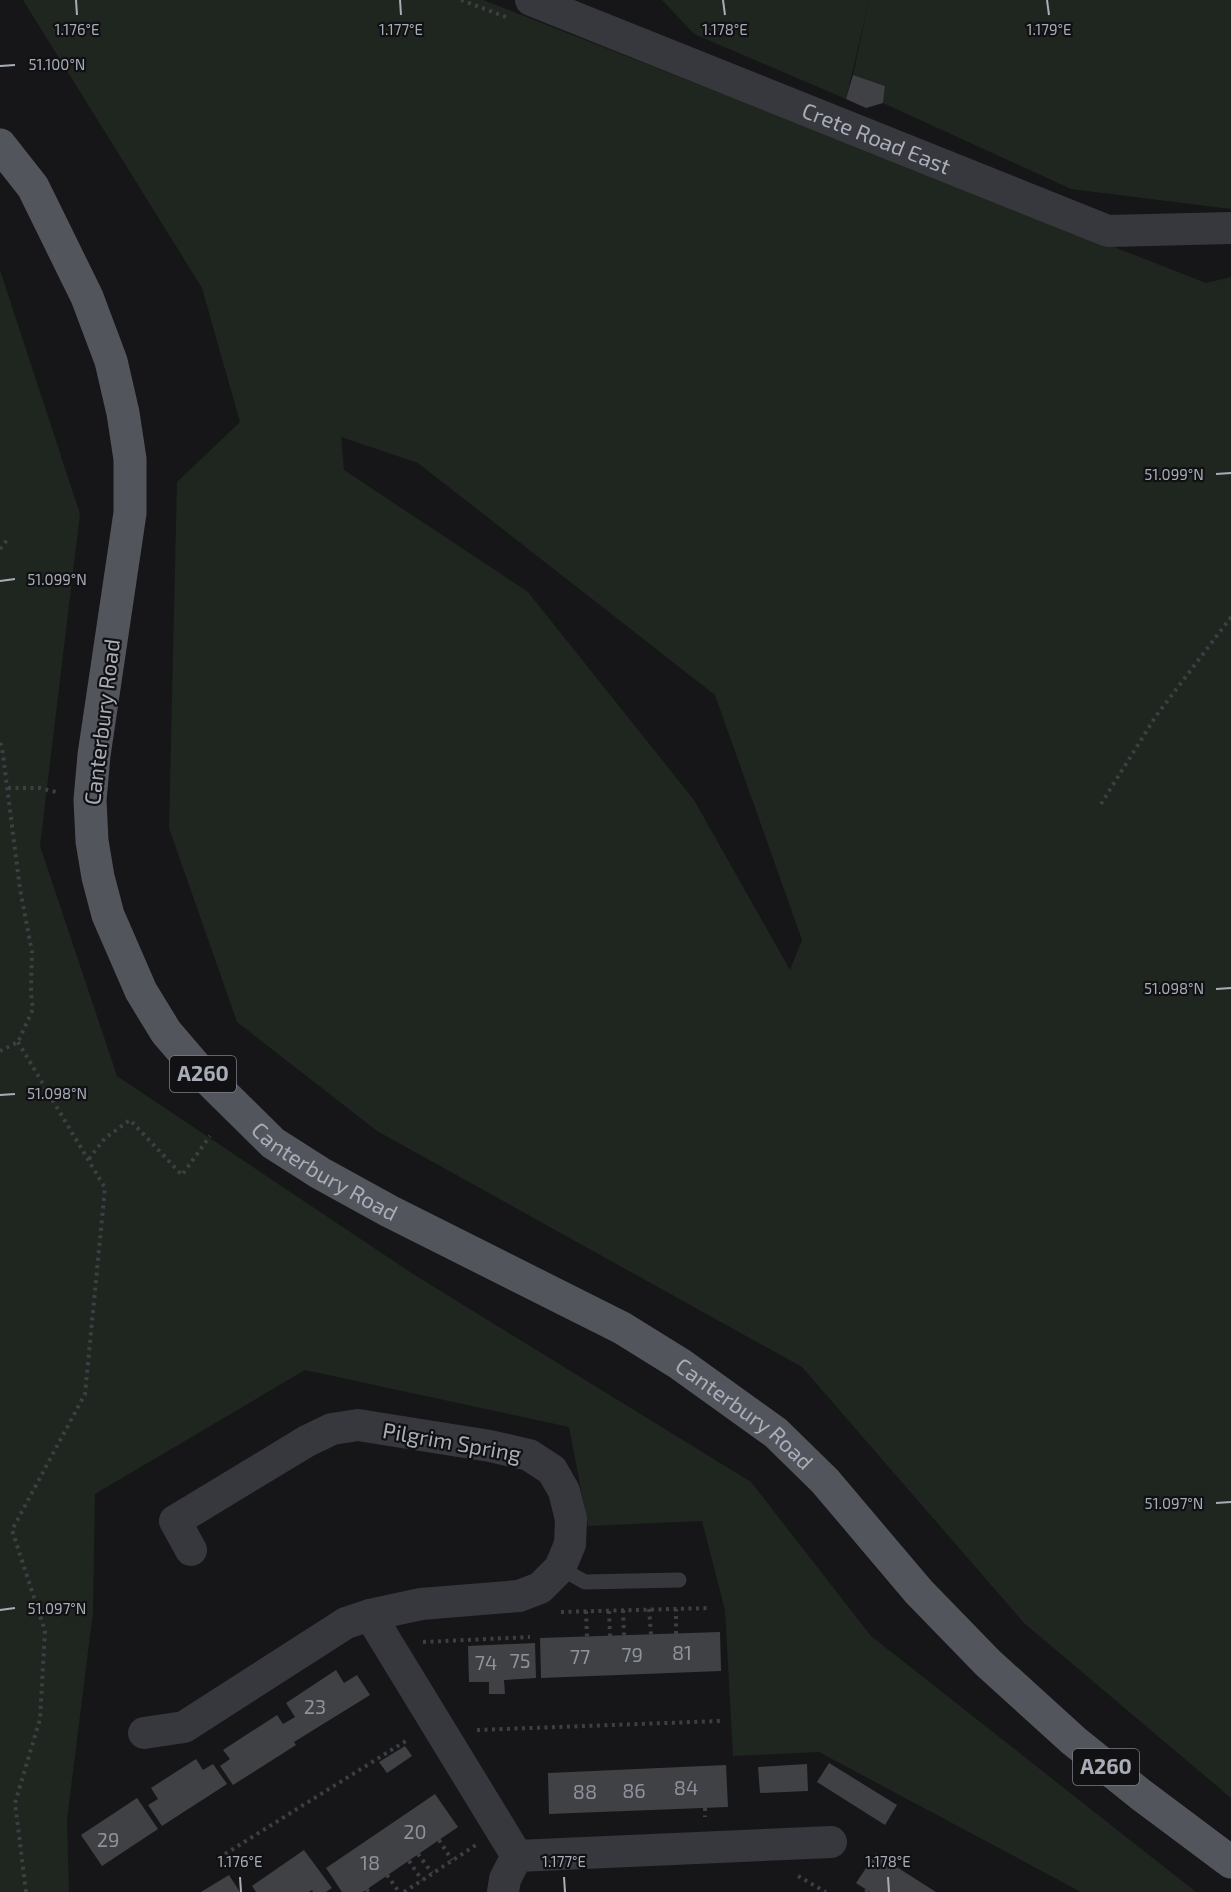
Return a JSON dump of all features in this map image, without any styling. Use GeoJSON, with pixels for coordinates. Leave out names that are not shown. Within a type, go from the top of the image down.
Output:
{"type":"FeatureCollection","features":[{"type":"Feature","properties":{"kind":"main road","name":"Canterbury Road"},"geometry":{"type":"LineString","coordinates":[[0,144],[33,187],[87,297],[111,361],[123,413],[130,459],[130,513],[94,755],[90,800],[92,841],[108,915],[141,991],[166,1032],[196,1067],[273,1143],[320,1173],[388,1211],[622,1328],[680,1364],[776,1433],[825,1481],[919,1592],[988,1663],[1074,1741],[1231,1862]]}},
{"type":"Feature","properties":{"kind":"street","name":"Crete Road East"},"geometry":{"type":"LineString","coordinates":[[531,0],[1108,231],[1231,228]]}},
{"type":"Feature","properties":{"kind":"street","name":"Pilgrim Spring"},"geometry":{"type":"LineString","coordinates":[[144,1733],[184,1727],[346,1623],[370,1615],[421,1604],[519,1596],[540,1588],[560,1568],[570,1544],[571,1519],[564,1491],[552,1470],[529,1455],[490,1446],[358,1425],[333,1429],[307,1441],[175,1521],[190,1550]]}},
{"type":"Feature","properties":{"kind":"street"},"geometry":{"type":"LineString","coordinates":[[370,1615],[517,1856]]}},
{"type":"Feature","properties":{"kind":"street"},"geometry":{"type":"LineString","coordinates":[[517,1856],[831,1842]]}},
{"type":"Feature","properties":{"kind":"street"},"geometry":{"type":"LineString","coordinates":[[503,1892],[505,1879],[517,1856]]}},
{"type":"Feature","properties":{"kind":"lane"},"geometry":{"type":"LineString","coordinates":[[560,1568],[585,1582],[679,1580]]}},
{"type":"Feature","properties":{"kind":"path"},"geometry":{"type":"LineString","coordinates":[[0,549],[7,540]]}},
{"type":"Feature","properties":{"kind":"path"},"geometry":{"type":"LineString","coordinates":[[1101,804],[1156,716],[1231,617]]}},
{"type":"Feature","properties":{"kind":"path"},"geometry":{"type":"LineString","coordinates":[[0,743],[23,911],[32,951],[33,1010],[18,1042],[0,1051]]}},
{"type":"Feature","properties":{"kind":"path"},"geometry":{"type":"LineString","coordinates":[[8,789],[40,788],[90,800]]}},
{"type":"Feature","properties":{"kind":"path"},"geometry":{"type":"LineString","coordinates":[[18,1042],[105,1188],[85,1394],[12,1530],[45,1631],[40,1719],[15,1803],[26,1892]]}},
{"type":"Feature","properties":{"kind":"path"},"geometry":{"type":"LineString","coordinates":[[88,1159],[105,1138],[130,1120],[182,1175],[210,1136]]}},
{"type":"Feature","properties":{"kind":"path"},"geometry":{"type":"LineString","coordinates":[[555,1612],[710,1608]]}},
{"type":"Feature","properties":{"kind":"path"},"geometry":{"type":"LineString","coordinates":[[676,1609],[676,1634]]}},
{"type":"Feature","properties":{"kind":"path"},"geometry":{"type":"LineString","coordinates":[[623,1610],[624,1635]]}},
{"type":"Feature","properties":{"kind":"path"},"geometry":{"type":"LineString","coordinates":[[649,1610],[651,1634]]}},
{"type":"Feature","properties":{"kind":"path"},"geometry":{"type":"LineString","coordinates":[[586,1611],[587,1636]]}},
{"type":"Feature","properties":{"kind":"path"},"geometry":{"type":"LineString","coordinates":[[609,1611],[610,1636]]}},
{"type":"Feature","properties":{"kind":"path"},"geometry":{"type":"LineString","coordinates":[[421,1642],[530,1637]]}},
{"type":"Feature","properties":{"kind":"path"},"geometry":{"type":"LineString","coordinates":[[476,1730],[720,1720]]}},
{"type":"Feature","properties":{"kind":"path"},"geometry":{"type":"LineString","coordinates":[[225,1854],[411,1738]]}},
{"type":"Feature","properties":{"kind":"path"},"geometry":{"type":"LineString","coordinates":[[439,1840],[452,1860]]}},
{"type":"Feature","properties":{"kind":"path"},"geometry":{"type":"LineString","coordinates":[[404,1892],[478,1843]]}},
{"type":"Feature","properties":{"kind":"path"},"geometry":{"type":"LineString","coordinates":[[418,1854],[432,1873]]}},
{"type":"Feature","properties":{"kind":"path"},"geometry":{"type":"LineString","coordinates":[[409,1861],[422,1880]]}},
{"type":"Feature","properties":{"kind":"path"},"geometry":{"type":"LineString","coordinates":[[789,1870],[826,1892]]}},
{"type":"Feature","properties":{"kind":"path"},"geometry":{"type":"LineString","coordinates":[[387,1875],[399,1892]]}},
{"type":"Feature","properties":{"kind":"shaded area"},"geometry":{"type":"Polygon","coordinates":[[[23,0],[483,0],[1206,283],[1231,277],[1231,1798],[1024,1623],[802,1367],[377,1131],[237,1022],[169,828],[177,482],[240,422],[202,288],[23,0]],[[341,437],[344,470],[528,592],[694,800],[790,970],[802,940],[715,695],[418,463],[341,437]]]}},
{"type":"Feature","properties":{"kind":"shaded area"},"geometry":{"type":"Polygon","coordinates":[[[662,0],[1231,0],[1231,209],[1071,189],[883,103],[885,86],[853,75],[869,1],[846,99],[694,34],[662,0]]]}},
{"type":"Feature","properties":{"kind":"shaded area"},"geometry":{"type":"Polygon","coordinates":[[[0,270],[80,514],[40,846],[117,1076],[413,1274],[751,1482],[871,1636],[1196,1892],[1081,1892],[819,1752],[733,1756],[725,1610],[702,1521],[588,1526],[569,1427],[305,1370],[95,1494],[93,1612],[67,1820],[69,1892],[0,1892],[0,270]]]}},
{"type":"Feature","properties":{"kind":"building"},"geometry":{"type":"Polygon","coordinates":[[[853,75],[885,86],[883,103],[866,108],[846,99],[853,75]]]}},
{"type":"Feature","properties":{"kind":"building"},"geometry":{"type":"Polygon","coordinates":[[[720,1632],[721,1671],[541,1678],[540,1638],[720,1632]]]}},
{"type":"Feature","properties":{"kind":"building"},"geometry":{"type":"Polygon","coordinates":[[[535,1643],[536,1678],[504,1680],[505,1694],[489,1694],[489,1682],[469,1682],[468,1646],[535,1643]]]}},
{"type":"Feature","properties":{"kind":"building"},"geometry":{"type":"Polygon","coordinates":[[[336,1670],[344,1683],[357,1675],[370,1695],[294,1742],[296,1745],[233,1785],[220,1766],[230,1759],[223,1750],[277,1715],[283,1724],[295,1717],[286,1703],[336,1670]]]}},
{"type":"Feature","properties":{"kind":"building"},"geometry":{"type":"Polygon","coordinates":[[[405,1746],[412,1756],[387,1773],[379,1762],[405,1746]]]}},
{"type":"Feature","properties":{"kind":"building"},"geometry":{"type":"Polygon","coordinates":[[[196,1759],[203,1770],[213,1764],[227,1784],[162,1826],[148,1805],[158,1799],[151,1788],[196,1759]]]}},
{"type":"Feature","properties":{"kind":"building"},"geometry":{"type":"Polygon","coordinates":[[[829,1763],[897,1805],[885,1825],[817,1782],[829,1763]]]}},
{"type":"Feature","properties":{"kind":"building"},"geometry":{"type":"Polygon","coordinates":[[[807,1764],[808,1791],[760,1793],[758,1767],[807,1764]]]}},
{"type":"Feature","properties":{"kind":"building"},"geometry":{"type":"Polygon","coordinates":[[[726,1765],[728,1807],[549,1814],[548,1773],[726,1765]]]}},
{"type":"Feature","properties":{"kind":"building"},"geometry":{"type":"Polygon","coordinates":[[[435,1794],[458,1827],[363,1892],[342,1892],[326,1868],[435,1794]]]}},
{"type":"Feature","properties":{"kind":"building"},"geometry":{"type":"Polygon","coordinates":[[[137,1798],[158,1829],[102,1866],[81,1835],[137,1798]]]}},
{"type":"Feature","properties":{"kind":"building"},"geometry":{"type":"Polygon","coordinates":[[[304,1850],[332,1888],[326,1892],[313,1892],[312,1890],[309,1892],[256,1892],[252,1886],[304,1850]]]}},
{"type":"Feature","properties":{"kind":"building"},"geometry":{"type":"Polygon","coordinates":[[[876,1853],[936,1892],[870,1892],[856,1883],[876,1853]]]}},
{"type":"Feature","properties":{"kind":"building"},"geometry":{"type":"Polygon","coordinates":[[[229,1875],[240,1892],[201,1892],[229,1875]]]}}]}
